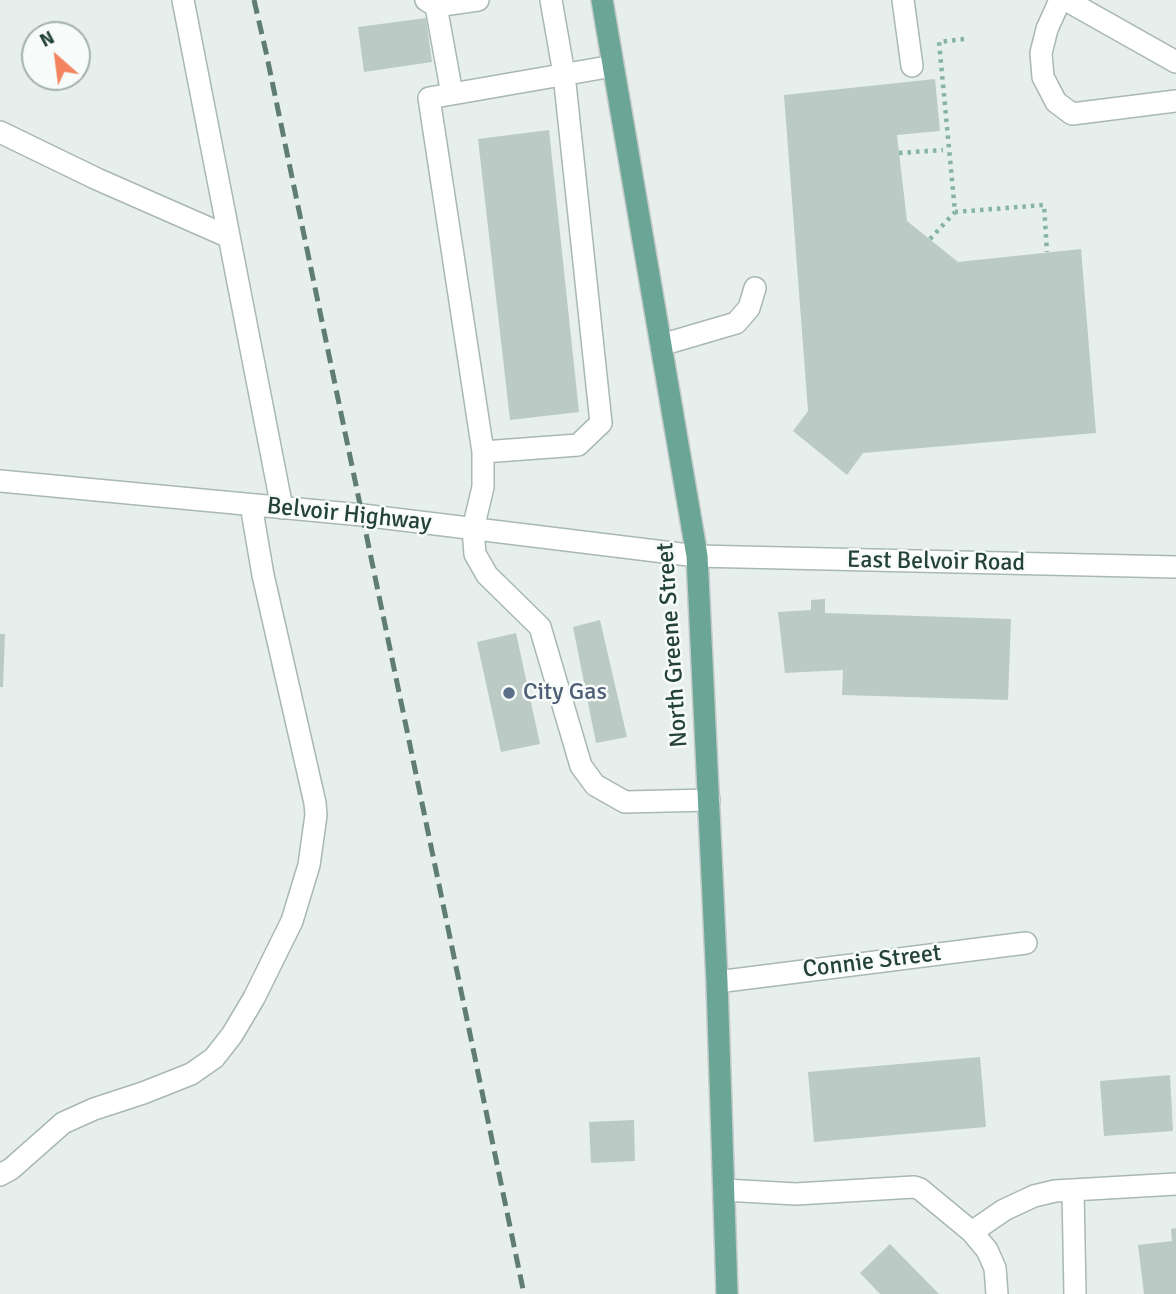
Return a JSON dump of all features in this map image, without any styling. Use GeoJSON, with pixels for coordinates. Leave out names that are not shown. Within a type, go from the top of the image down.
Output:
{"type":"FeatureCollection","features":[{"type":"Feature","properties":{"kind":"main road","name":"North Greene Street"},"geometry":{"type":"LineString","coordinates":[[602,0],[697,556],[717,982],[727,1294]]}},
{"type":"Feature","properties":{"kind":"street"},"geometry":{"type":"LineString","coordinates":[[183,0],[282,508]]}},
{"type":"Feature","properties":{"kind":"street"},"geometry":{"type":"LineString","coordinates":[[452,94],[431,3],[478,0]]}},
{"type":"Feature","properties":{"kind":"street"},"geometry":{"type":"LineString","coordinates":[[483,452],[578,446],[601,423],[564,74],[551,0]]}},
{"type":"Feature","properties":{"kind":"street"},"geometry":{"type":"LineString","coordinates":[[903,0],[912,66]]}},
{"type":"Feature","properties":{"kind":"street"},"geometry":{"type":"LineString","coordinates":[[1060,0],[1047,29],[1041,53],[1043,77],[1056,102],[1072,114],[1176,101]]}},
{"type":"Feature","properties":{"kind":"street"},"geometry":{"type":"LineString","coordinates":[[1066,0],[1176,62]]}},
{"type":"Feature","properties":{"kind":"street"},"geometry":{"type":"LineString","coordinates":[[613,66],[429,98],[483,452],[483,487],[473,529],[475,554],[487,575],[540,627],[580,766],[595,785],[625,802],[709,800]]}},
{"type":"Feature","properties":{"kind":"street"},"geometry":{"type":"LineString","coordinates":[[0,132],[97,179],[229,237]]}},
{"type":"Feature","properties":{"kind":"street"},"geometry":{"type":"LineString","coordinates":[[661,345],[736,323],[749,308],[755,288]]}},
{"type":"Feature","properties":{"kind":"street","name":"Belvoir Highway"},"geometry":{"type":"LineString","coordinates":[[0,481],[282,508],[697,556]]}},
{"type":"Feature","properties":{"kind":"street"},"geometry":{"type":"LineString","coordinates":[[0,1175],[11,1169],[63,1123],[191,1074],[214,1058],[232,1035],[254,998],[292,921],[309,865],[316,815],[315,803],[263,575],[251,505]]}},
{"type":"Feature","properties":{"kind":"street","name":"East Belvoir Road"},"geometry":{"type":"LineString","coordinates":[[697,556],[1176,567]]}},
{"type":"Feature","properties":{"kind":"street","name":"Connie Street"},"geometry":{"type":"LineString","coordinates":[[717,982],[1026,943]]}},
{"type":"Feature","properties":{"kind":"street"},"geometry":{"type":"LineString","coordinates":[[972,1232],[1004,1210],[1034,1196],[1055,1191],[1176,1184]]}},
{"type":"Feature","properties":{"kind":"street"},"geometry":{"type":"LineString","coordinates":[[724,1189],[796,1194],[914,1187],[920,1189],[972,1232],[987,1250],[995,1268],[997,1294]]}},
{"type":"Feature","properties":{"kind":"street"},"geometry":{"type":"LineString","coordinates":[[1073,1190],[1075,1294]]}},
{"type":"Feature","properties":{"kind":"path"},"geometry":{"type":"LineString","coordinates":[[955,212],[939,42],[964,39]]}},
{"type":"Feature","properties":{"kind":"path"},"geometry":{"type":"LineString","coordinates":[[899,153],[943,150]]}},
{"type":"Feature","properties":{"kind":"path"},"geometry":{"type":"LineString","coordinates":[[930,239],[955,212],[1044,205],[1047,252]]}},
{"type":"Feature","properties":{"kind":"building"},"geometry":{"type":"Polygon","coordinates":[[[426,18],[432,62],[364,72],[358,27],[426,18]]]}},
{"type":"Feature","properties":{"kind":"building"},"geometry":{"type":"Polygon","coordinates":[[[935,79],[940,131],[897,135],[907,221],[958,262],[1081,249],[1096,433],[863,453],[847,475],[793,431],[808,411],[784,95],[935,79]]]}},
{"type":"Feature","properties":{"kind":"building"},"geometry":{"type":"Polygon","coordinates":[[[549,130],[579,412],[510,420],[478,139],[549,130]]]}},
{"type":"Feature","properties":{"kind":"building"},"geometry":{"type":"Polygon","coordinates":[[[825,599],[825,613],[1011,619],[1008,700],[842,695],[843,670],[785,673],[778,612],[811,610],[811,600],[825,599]]]}},
{"type":"Feature","properties":{"kind":"building","name":"City Gas"},"geometry":{"type":"Polygon","coordinates":[[[600,620],[627,737],[596,743],[573,627],[600,620]]]}},
{"type":"Feature","properties":{"kind":"building","name":"City Gas"},"geometry":{"type":"Polygon","coordinates":[[[516,633],[540,744],[501,752],[477,642],[516,633]]]}},
{"type":"Feature","properties":{"kind":"building"},"geometry":{"type":"Polygon","coordinates":[[[0,634],[5,634],[3,687],[0,687],[0,634]]]}},
{"type":"Feature","properties":{"kind":"building"},"geometry":{"type":"Polygon","coordinates":[[[980,1057],[986,1127],[814,1142],[808,1072],[980,1057]]]}},
{"type":"Feature","properties":{"kind":"building"},"geometry":{"type":"Polygon","coordinates":[[[1170,1075],[1173,1131],[1104,1136],[1100,1081],[1170,1075]]]}},
{"type":"Feature","properties":{"kind":"building"},"geometry":{"type":"Polygon","coordinates":[[[634,1120],[635,1161],[591,1163],[589,1122],[634,1120]]]}},
{"type":"Feature","properties":{"kind":"building"},"geometry":{"type":"Polygon","coordinates":[[[1176,1228],[1176,1294],[1144,1294],[1138,1245],[1172,1241],[1171,1229],[1176,1228]]]}},
{"type":"Feature","properties":{"kind":"building"},"geometry":{"type":"Polygon","coordinates":[[[890,1244],[939,1294],[880,1294],[860,1273],[890,1244]]]}},
{"type":"Feature","properties":{"kind":"railway"},"geometry":{"type":"LineString","coordinates":[[254,0],[524,1294]]}},
{"type":"Feature","properties":{"kind":"place","name":"City Gas"},"geometry":{"type":"Point","coordinates":[509,693]}}]}
